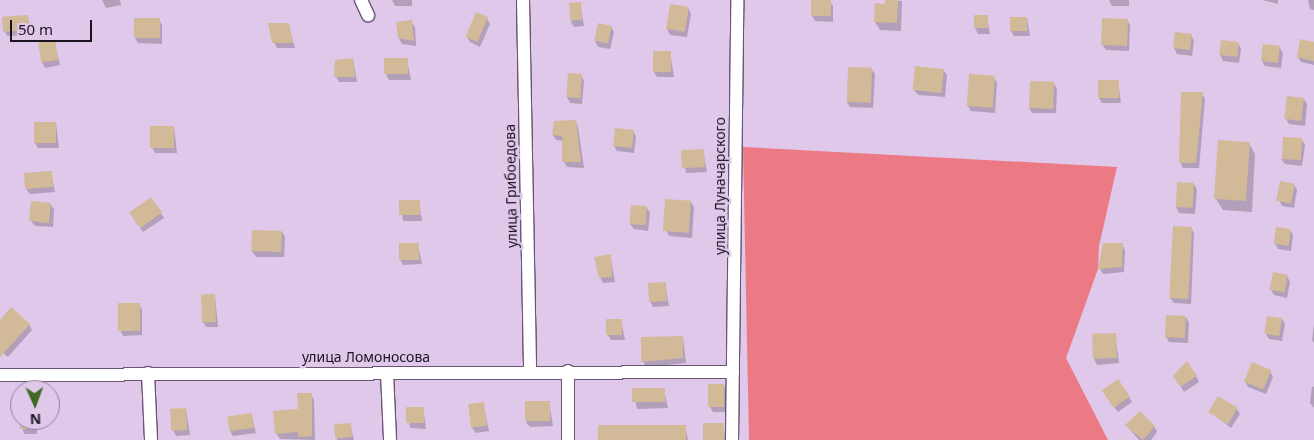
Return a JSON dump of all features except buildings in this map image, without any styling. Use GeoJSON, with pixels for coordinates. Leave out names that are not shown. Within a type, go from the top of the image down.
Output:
{"type":"FeatureCollection","features":[{"type":"Feature","properties":{"kind":"street"},"geometry":{"type":"LineString","coordinates":[[362,0],[368,15]]}},
{"type":"Feature","properties":{"kind":"street","name":"улица Грибоедова"},"geometry":{"type":"LineString","coordinates":[[523,0],[530,371]]}},
{"type":"Feature","properties":{"kind":"street","name":"улица Луначарского"},"geometry":{"type":"LineString","coordinates":[[732,440],[737,0]]}},
{"type":"Feature","properties":{"kind":"street","name":"улица Ломоносова"},"geometry":{"type":"LineString","coordinates":[[0,375],[530,371],[733,372]]}},
{"type":"Feature","properties":{"kind":"street"},"geometry":{"type":"LineString","coordinates":[[568,372],[568,440]]}},
{"type":"Feature","properties":{"kind":"street"},"geometry":{"type":"LineString","coordinates":[[148,373],[150,440]]}},
{"type":"Feature","properties":{"kind":"street"},"geometry":{"type":"LineString","coordinates":[[387,373],[390,440]]}},
{"type":"Feature","properties":{"kind":"shaded area"},"geometry":{"type":"Polygon","coordinates":[[[743,147],[1117,167],[1099,246],[1098,269],[1066,358],[1108,440],[749,440],[743,147]]]}}]}
